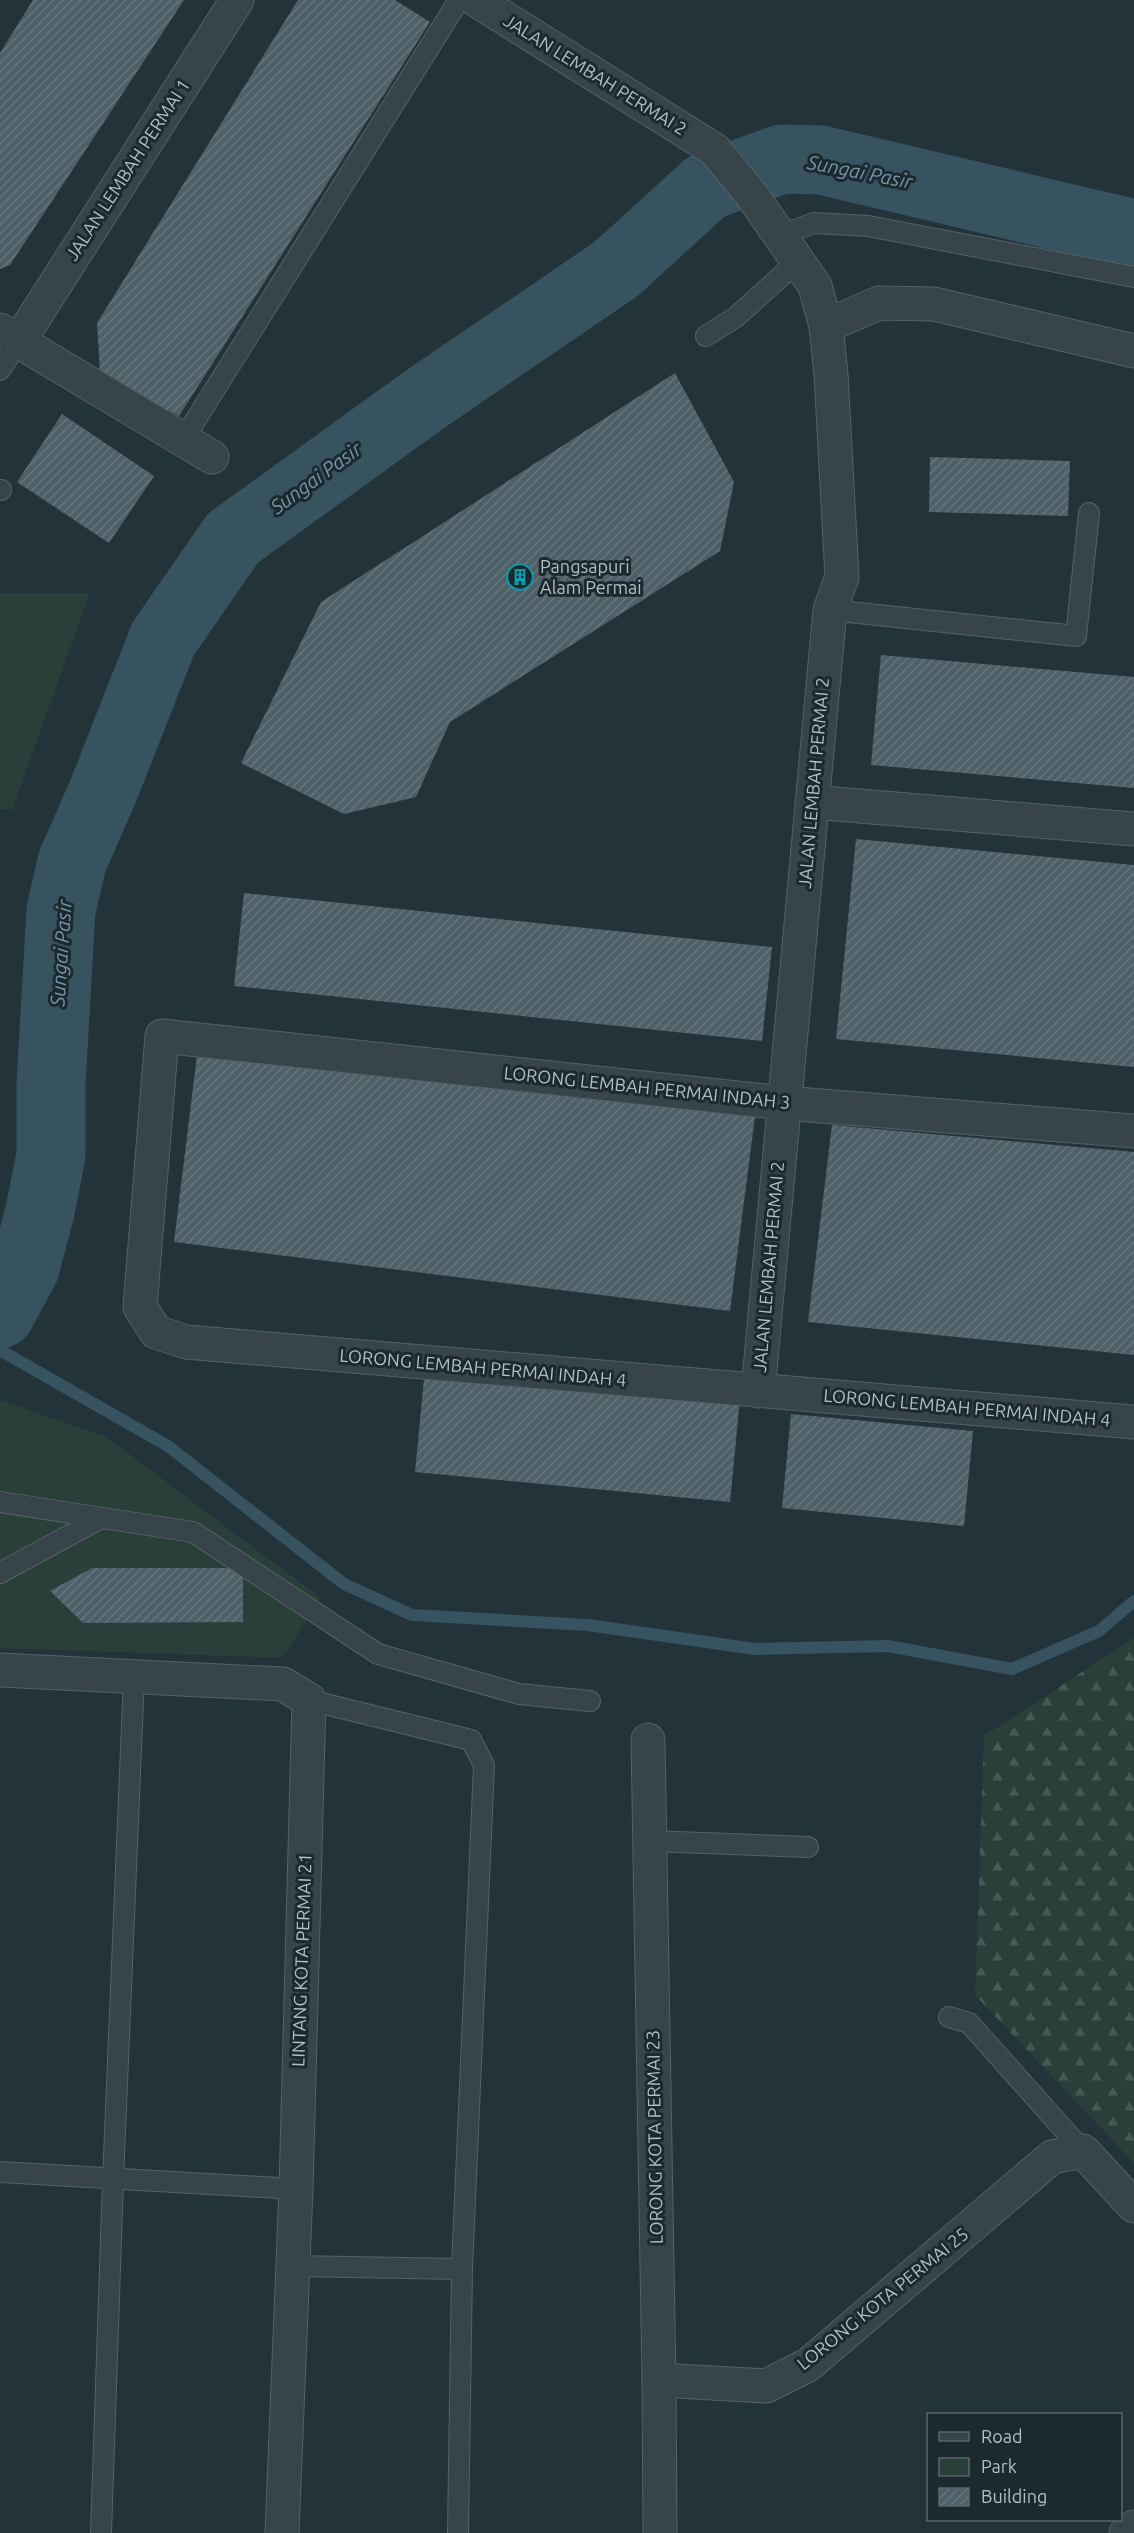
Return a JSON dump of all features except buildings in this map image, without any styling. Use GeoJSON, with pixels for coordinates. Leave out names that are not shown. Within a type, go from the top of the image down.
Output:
{"type":"FeatureCollection","features":[{"type":"Feature","properties":{"kind":"street","name":"JALAN LEMBAH PERMAI 1"},"geometry":{"type":"LineString","coordinates":[[9,335],[237,0]]}},
{"type":"Feature","properties":{"kind":"street","name":"JALAN LEMBAH PERMAI 2"},"geometry":{"type":"LineString","coordinates":[[476,0],[715,150],[753,197],[816,286],[826,326],[842,577],[830,610],[758,1391]]}},
{"type":"Feature","properties":{"kind":"street"},"geometry":{"type":"LineString","coordinates":[[826,326],[879,303],[934,304],[1134,351]]}},
{"type":"Feature","properties":{"kind":"street"},"geometry":{"type":"LineString","coordinates":[[9,335],[212,457]]}},
{"type":"Feature","properties":{"kind":"street"},"geometry":{"type":"LineString","coordinates":[[812,802],[1134,829]]}},
{"type":"Feature","properties":{"kind":"street","name":"LORONG LEMBAH PERMAI INDAH 3"},"geometry":{"type":"LineString","coordinates":[[156,1332],[140,1308],[162,1036],[784,1103],[1134,1131]]}},
{"type":"Feature","properties":{"kind":"street","name":"LORONG LEMBAH PERMAI INDAH 4"},"geometry":{"type":"LineString","coordinates":[[156,1332],[186,1342],[1134,1422]]}},
{"type":"Feature","properties":{"kind":"street"},"geometry":{"type":"LineString","coordinates":[[0,1670],[283,1684],[309,1700]]}},
{"type":"Feature","properties":{"kind":"street","name":"LINTANG KOTA PERMAI 21"},"geometry":{"type":"LineString","coordinates":[[282,2533],[296,2188],[309,1700]]}},
{"type":"Feature","properties":{"kind":"street","name":"LORONG KOTA PERMAI 23"},"geometry":{"type":"LineString","coordinates":[[648,1740],[660,2533]]}},
{"type":"Feature","properties":{"kind":"street"},"geometry":{"type":"LineString","coordinates":[[1083,2151],[1134,2206]]}},
{"type":"Feature","properties":{"kind":"street","name":"LORONG KOTA PERMAI 25"},"geometry":{"type":"LineString","coordinates":[[659,2380],[766,2386],[808,2365],[1052,2157],[1083,2151]]}},
{"type":"Feature","properties":{"kind":"street"},"geometry":{"type":"LineString","coordinates":[[1126,2533],[1134,2527]]}},
{"type":"Feature","properties":{"kind":"lane"},"geometry":{"type":"LineString","coordinates":[[183,440],[459,0]]}},
{"type":"Feature","properties":{"kind":"lane"},"geometry":{"type":"LineString","coordinates":[[706,336],[736,317],[789,248],[814,223],[868,226],[1134,277]]}},
{"type":"Feature","properties":{"kind":"lane"},"geometry":{"type":"LineString","coordinates":[[0,370],[9,335]]}},
{"type":"Feature","properties":{"kind":"lane"},"geometry":{"type":"LineString","coordinates":[[830,610],[1076,636],[1089,513]]}},
{"type":"Feature","properties":{"kind":"lane"},"geometry":{"type":"LineString","coordinates":[[0,1502],[193,1532],[378,1654],[519,1694],[590,1701]]}},
{"type":"Feature","properties":{"kind":"lane"},"geometry":{"type":"LineString","coordinates":[[0,1573],[101,1518]]}},
{"type":"Feature","properties":{"kind":"lane"},"geometry":{"type":"LineString","coordinates":[[101,2533],[134,1677]]}},
{"type":"Feature","properties":{"kind":"lane"},"geometry":{"type":"LineString","coordinates":[[309,1700],[471,1740],[484,1765],[462,2269],[458,2533]]}},
{"type":"Feature","properties":{"kind":"lane"},"geometry":{"type":"LineString","coordinates":[[650,1841],[808,1846]]}},
{"type":"Feature","properties":{"kind":"lane"},"geometry":{"type":"LineString","coordinates":[[950,2017],[969,2023],[1083,2151]]}},
{"type":"Feature","properties":{"kind":"lane"},"geometry":{"type":"LineString","coordinates":[[0,2172],[113,2180],[296,2188]]}},
{"type":"Feature","properties":{"kind":"lane"},"geometry":{"type":"LineString","coordinates":[[293,2266],[462,2269]]}},
{"type":"Feature","properties":{"kind":"green space"},"geometry":{"type":"Polygon","coordinates":[[[0,593],[90,593],[12,810],[0,809],[0,593]]]}},
{"type":"Feature","properties":{"kind":"green space"},"geometry":{"type":"Polygon","coordinates":[[[0,1400],[107,1437],[321,1598],[282,1658],[0,1648],[0,1400]]]}},
{"type":"Feature","properties":{"kind":"green space"},"geometry":{"type":"Polygon","coordinates":[[[1134,1638],[1134,2163],[975,1995],[984,1736],[1134,1638]]]}},
{"type":"Feature","properties":{"kind":"waterway","name":"Sungai Pasir"},"geometry":{"type":"LineString","coordinates":[[0,1314],[25,1268],[40,1211],[51,1155],[51,1084],[61,910],[72,862],[104,789],[163,639],[233,538],[424,400],[616,269],[707,186],[782,159],[821,160],[1134,234]]}},
{"type":"Feature","properties":{"kind":"waterway"},"geometry":{"type":"LineString","coordinates":[[0,1350],[168,1446],[344,1584],[412,1615],[588,1625],[755,1649],[888,1646],[1012,1669],[1099,1631],[1134,1601]]}},
{"type":"Feature","properties":{"kind":"place","name":"Pangsapuri Alam Permai"},"geometry":{"type":"Point","coordinates":[520,577]}}]}
